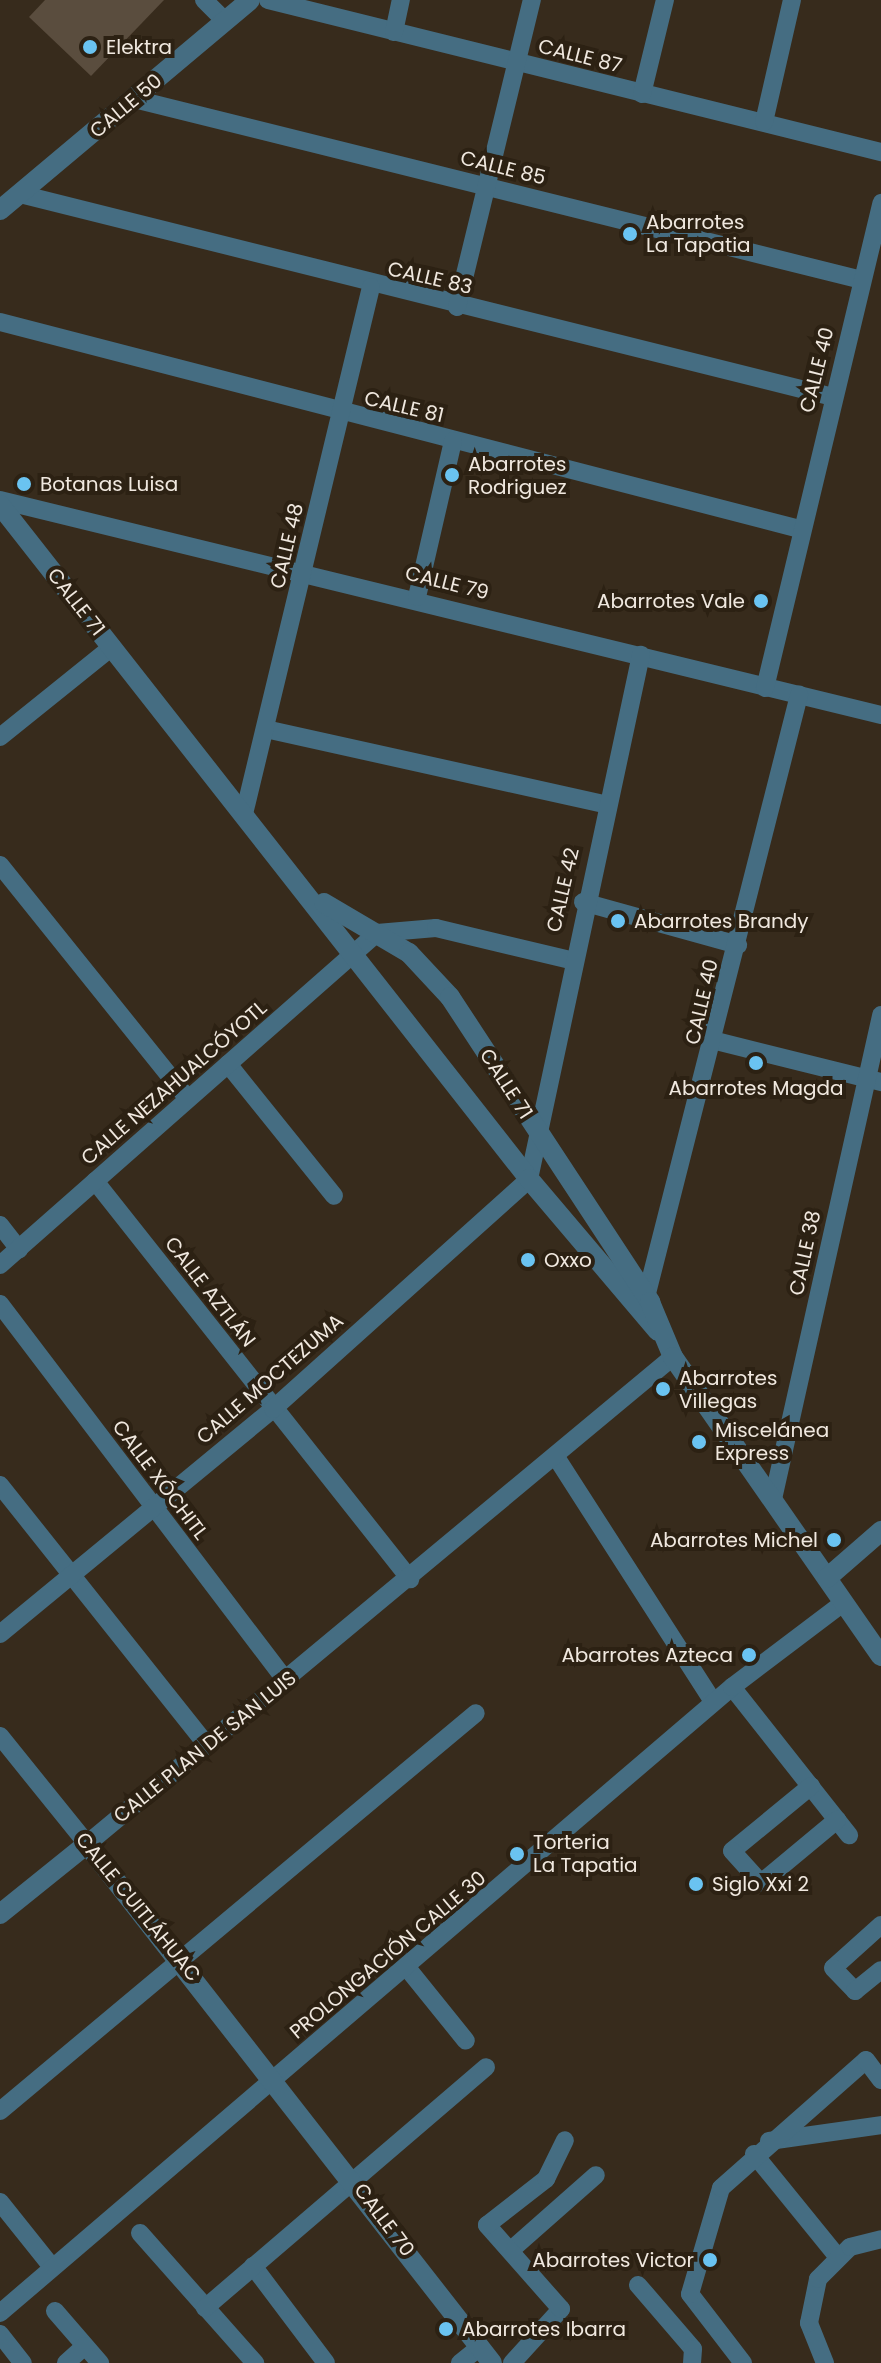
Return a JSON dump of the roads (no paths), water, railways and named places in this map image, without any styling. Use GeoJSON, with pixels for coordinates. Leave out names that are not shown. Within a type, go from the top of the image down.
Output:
{"type":"FeatureCollection","features":[{"type":"Feature","properties":{"kind":"street"},"geometry":{"type":"LineString","coordinates":[[204,0],[225,21]]}},
{"type":"Feature","properties":{"kind":"street","name":"CALLE 50"},"geometry":{"type":"LineString","coordinates":[[0,210],[250,0]]}},
{"type":"Feature","properties":{"kind":"street","name":"CALLE 87"},"geometry":{"type":"LineString","coordinates":[[268,0],[881,152]]}},
{"type":"Feature","properties":{"kind":"street"},"geometry":{"type":"LineString","coordinates":[[394,32],[401,0]]}},
{"type":"Feature","properties":{"kind":"street"},"geometry":{"type":"LineString","coordinates":[[457,307],[532,0]]}},
{"type":"Feature","properties":{"kind":"street"},"geometry":{"type":"LineString","coordinates":[[642,94],[665,0]]}},
{"type":"Feature","properties":{"kind":"street"},"geometry":{"type":"LineString","coordinates":[[764,122],[792,0]]}},
{"type":"Feature","properties":{"kind":"street","name":"CALLE 85"},"geometry":{"type":"LineString","coordinates":[[134,99],[862,280]]}},
{"type":"Feature","properties":{"kind":"street","name":"CALLE 83"},"geometry":{"type":"LineString","coordinates":[[20,194],[371,287],[833,397]]}},
{"type":"Feature","properties":{"kind":"street","name":"CALLE 40"},"geometry":{"type":"LineString","coordinates":[[765,688],[800,529],[881,203]]}},
{"type":"Feature","properties":{"kind":"street","name":"CALLE 48"},"geometry":{"type":"LineString","coordinates":[[244,814],[270,730],[303,571],[371,287]]}},
{"type":"Feature","properties":{"kind":"street","name":"CALLE 81"},"geometry":{"type":"LineString","coordinates":[[0,322],[341,415],[800,529]]}},
{"type":"Feature","properties":{"kind":"street"},"geometry":{"type":"LineString","coordinates":[[417,597],[453,441]]}},
{"type":"Feature","properties":{"kind":"street","name":"CALLE 79"},"geometry":{"type":"LineString","coordinates":[[0,503],[417,597],[765,688],[881,715]]}},
{"type":"Feature","properties":{"kind":"street","name":"CALLE 71"},"geometry":{"type":"LineString","coordinates":[[0,503],[355,952],[529,1179],[644,1308]]}},
{"type":"Feature","properties":{"kind":"street"},"geometry":{"type":"LineString","coordinates":[[0,737],[112,647]]}},
{"type":"Feature","properties":{"kind":"street","name":"CALLE 42"},"geometry":{"type":"LineString","coordinates":[[540,1136],[570,960],[641,655]]}},
{"type":"Feature","properties":{"kind":"street","name":"CALLE 40"},"geometry":{"type":"LineString","coordinates":[[644,1308],[716,1041],[799,695]]}},
{"type":"Feature","properties":{"kind":"street"},"geometry":{"type":"LineString","coordinates":[[270,730],[605,804]]}},
{"type":"Feature","properties":{"kind":"street"},"geometry":{"type":"LineString","coordinates":[[0,865],[188,1099]]}},
{"type":"Feature","properties":{"kind":"street","name":"CALLE 71"},"geometry":{"type":"LineString","coordinates":[[301,886],[377,933],[432,974],[540,1136],[673,1357],[881,1656]]}},
{"type":"Feature","properties":{"kind":"street"},"geometry":{"type":"LineString","coordinates":[[583,902],[738,945]]}},
{"type":"Feature","properties":{"kind":"street"},"geometry":{"type":"LineString","coordinates":[[377,933],[436,928],[570,960]]}},
{"type":"Feature","properties":{"kind":"street","name":"CALLE NEZAHUALCÓYOTL"},"geometry":{"type":"LineString","coordinates":[[0,1265],[377,933]]}},
{"type":"Feature","properties":{"kind":"street","name":"CALLE 38"},"geometry":{"type":"LineString","coordinates":[[773,1499],[873,1080],[881,1015]]}},
{"type":"Feature","properties":{"kind":"street"},"geometry":{"type":"LineString","coordinates":[[716,1041],[873,1080]]}},
{"type":"Feature","properties":{"kind":"street"},"geometry":{"type":"LineString","coordinates":[[228,1064],[334,1196]]}},
{"type":"Feature","properties":{"kind":"street"},"geometry":{"type":"LineString","coordinates":[[529,1179],[540,1136]]}},
{"type":"Feature","properties":{"kind":"street","name":"CALLE MOCTEZUMA"},"geometry":{"type":"LineString","coordinates":[[0,1634],[273,1409],[529,1179]]}},
{"type":"Feature","properties":{"kind":"street","name":"CALLE AZTLÁN"},"geometry":{"type":"LineString","coordinates":[[95,1181],[410,1579]]}},
{"type":"Feature","properties":{"kind":"street"},"geometry":{"type":"LineString","coordinates":[[0,1225],[19,1249]]}},
{"type":"Feature","properties":{"kind":"street","name":"CALLE XÓCHITL"},"geometry":{"type":"LineString","coordinates":[[0,1304],[286,1681]]}},
{"type":"Feature","properties":{"kind":"street","name":"CALLE PLAN DE SAN LUIS"},"geometry":{"type":"LineString","coordinates":[[0,1914],[410,1579],[673,1357]]}},
{"type":"Feature","properties":{"kind":"street"},"geometry":{"type":"LineString","coordinates":[[556,1457],[713,1702]]}},
{"type":"Feature","properties":{"kind":"street"},"geometry":{"type":"LineString","coordinates":[[0,1485],[207,1745]]}},
{"type":"Feature","properties":{"kind":"street"},"geometry":{"type":"LineString","coordinates":[[827,1578],[881,1531]]}},
{"type":"Feature","properties":{"kind":"street","name":"PROLONGACIÓN CALLE 30"},"geometry":{"type":"LineString","coordinates":[[0,2313],[408,1969],[713,1702],[843,1603]]}},
{"type":"Feature","properties":{"kind":"street"},"geometry":{"type":"LineString","coordinates":[[732,1687],[849,1835]]}},
{"type":"Feature","properties":{"kind":"street"},"geometry":{"type":"LineString","coordinates":[[0,2111],[476,1713]]}},
{"type":"Feature","properties":{"kind":"street","name":"CALLE CUITLÁHUAC"},"geometry":{"type":"LineString","coordinates":[[0,1736],[275,2079]]}},
{"type":"Feature","properties":{"kind":"street"},"geometry":{"type":"LineString","coordinates":[[811,1786],[732,1851],[761,1883],[837,1820]]}},
{"type":"Feature","properties":{"kind":"street"},"geometry":{"type":"LineString","coordinates":[[881,1925],[833,1968],[855,1991],[881,1970]]}},
{"type":"Feature","properties":{"kind":"street"},"geometry":{"type":"LineString","coordinates":[[408,1969],[466,2041]]}},
{"type":"Feature","properties":{"kind":"street"},"geometry":{"type":"LineString","coordinates":[[743,2363],[690,2294],[721,2188],[754,2154],[866,2060],[881,2080]]}},
{"type":"Feature","properties":{"kind":"street"},"geometry":{"type":"LineString","coordinates":[[205,2308],[486,2067]]}},
{"type":"Feature","properties":{"kind":"street","name":"CALLE 70"},"geometry":{"type":"LineString","coordinates":[[275,2079],[486,2355]]}},
{"type":"Feature","properties":{"kind":"street"},"geometry":{"type":"LineString","coordinates":[[769,2141],[881,2125]]}},
{"type":"Feature","properties":{"kind":"street"},"geometry":{"type":"LineString","coordinates":[[512,2363],[561,2309],[487,2225],[546,2179],[565,2140]]}},
{"type":"Feature","properties":{"kind":"street"},"geometry":{"type":"LineString","coordinates":[[754,2154],[837,2256]]}},
{"type":"Feature","properties":{"kind":"street"},"geometry":{"type":"LineString","coordinates":[[511,2250],[596,2175]]}},
{"type":"Feature","properties":{"kind":"street"},"geometry":{"type":"LineString","coordinates":[[546,2179],[570,2198]]}},
{"type":"Feature","properties":{"kind":"street"},"geometry":{"type":"LineString","coordinates":[[0,2202],[52,2267]]}},
{"type":"Feature","properties":{"kind":"street"},"geometry":{"type":"LineString","coordinates":[[140,2233],[255,2363]]}},
{"type":"Feature","properties":{"kind":"street"},"geometry":{"type":"LineString","coordinates":[[825,2363],[809,2308],[818,2279],[837,2256],[881,2239]]}},
{"type":"Feature","properties":{"kind":"street"},"geometry":{"type":"LineString","coordinates":[[253,2266],[326,2363]]}},
{"type":"Feature","properties":{"kind":"street"},"geometry":{"type":"LineString","coordinates":[[638,2285],[693,2349],[692,2363]]}},
{"type":"Feature","properties":{"kind":"street"},"geometry":{"type":"LineString","coordinates":[[55,2311],[100,2363]]}},
{"type":"Feature","properties":{"kind":"street"},"geometry":{"type":"LineString","coordinates":[[0,2334],[23,2363]]}},
{"type":"Feature","properties":{"kind":"street"},"geometry":{"type":"LineString","coordinates":[[66,2363],[85,2346]]}},
{"type":"Feature","properties":{"kind":"street"},"geometry":{"type":"LineString","coordinates":[[460,2363],[486,2355]]}},
{"type":"Feature","properties":{"kind":"place","name":"Elektra"},"geometry":{"type":"Point","coordinates":[90,47]}},
{"type":"Feature","properties":{"kind":"place","name":"Abarrotes La Tapatia"},"geometry":{"type":"Point","coordinates":[630,234]}},
{"type":"Feature","properties":{"kind":"place","name":"Abarrotes Rodriguez"},"geometry":{"type":"Point","coordinates":[452,475]}},
{"type":"Feature","properties":{"kind":"place","name":"Botanas Luisa"},"geometry":{"type":"Point","coordinates":[24,484]}},
{"type":"Feature","properties":{"kind":"place","name":"Abarrotes Vale"},"geometry":{"type":"Point","coordinates":[761,601]}},
{"type":"Feature","properties":{"kind":"place","name":"Abarrotes Brandy"},"geometry":{"type":"Point","coordinates":[618,921]}},
{"type":"Feature","properties":{"kind":"place","name":"Abarrotes Magda"},"geometry":{"type":"Point","coordinates":[756,1063]}},
{"type":"Feature","properties":{"kind":"place","name":"Oxxo"},"geometry":{"type":"Point","coordinates":[528,1260]}},
{"type":"Feature","properties":{"kind":"place","name":"Abarrotes Villegas"},"geometry":{"type":"Point","coordinates":[663,1389]}},
{"type":"Feature","properties":{"kind":"place","name":"Miscelánea Express"},"geometry":{"type":"Point","coordinates":[699,1442]}},
{"type":"Feature","properties":{"kind":"place","name":"Abarrotes Michel"},"geometry":{"type":"Point","coordinates":[834,1540]}},
{"type":"Feature","properties":{"kind":"place","name":"Abarrotes Azteca"},"geometry":{"type":"Point","coordinates":[749,1655]}},
{"type":"Feature","properties":{"kind":"place","name":"Torteria La Tapatia"},"geometry":{"type":"Point","coordinates":[517,1854]}},
{"type":"Feature","properties":{"kind":"place","name":"Siglo Xxi 2"},"geometry":{"type":"Point","coordinates":[696,1884]}},
{"type":"Feature","properties":{"kind":"place","name":"Abarrotes Victor"},"geometry":{"type":"Point","coordinates":[710,2260]}},
{"type":"Feature","properties":{"kind":"place","name":"Abarrotes Ibarra"},"geometry":{"type":"Point","coordinates":[446,2329]}}]}
